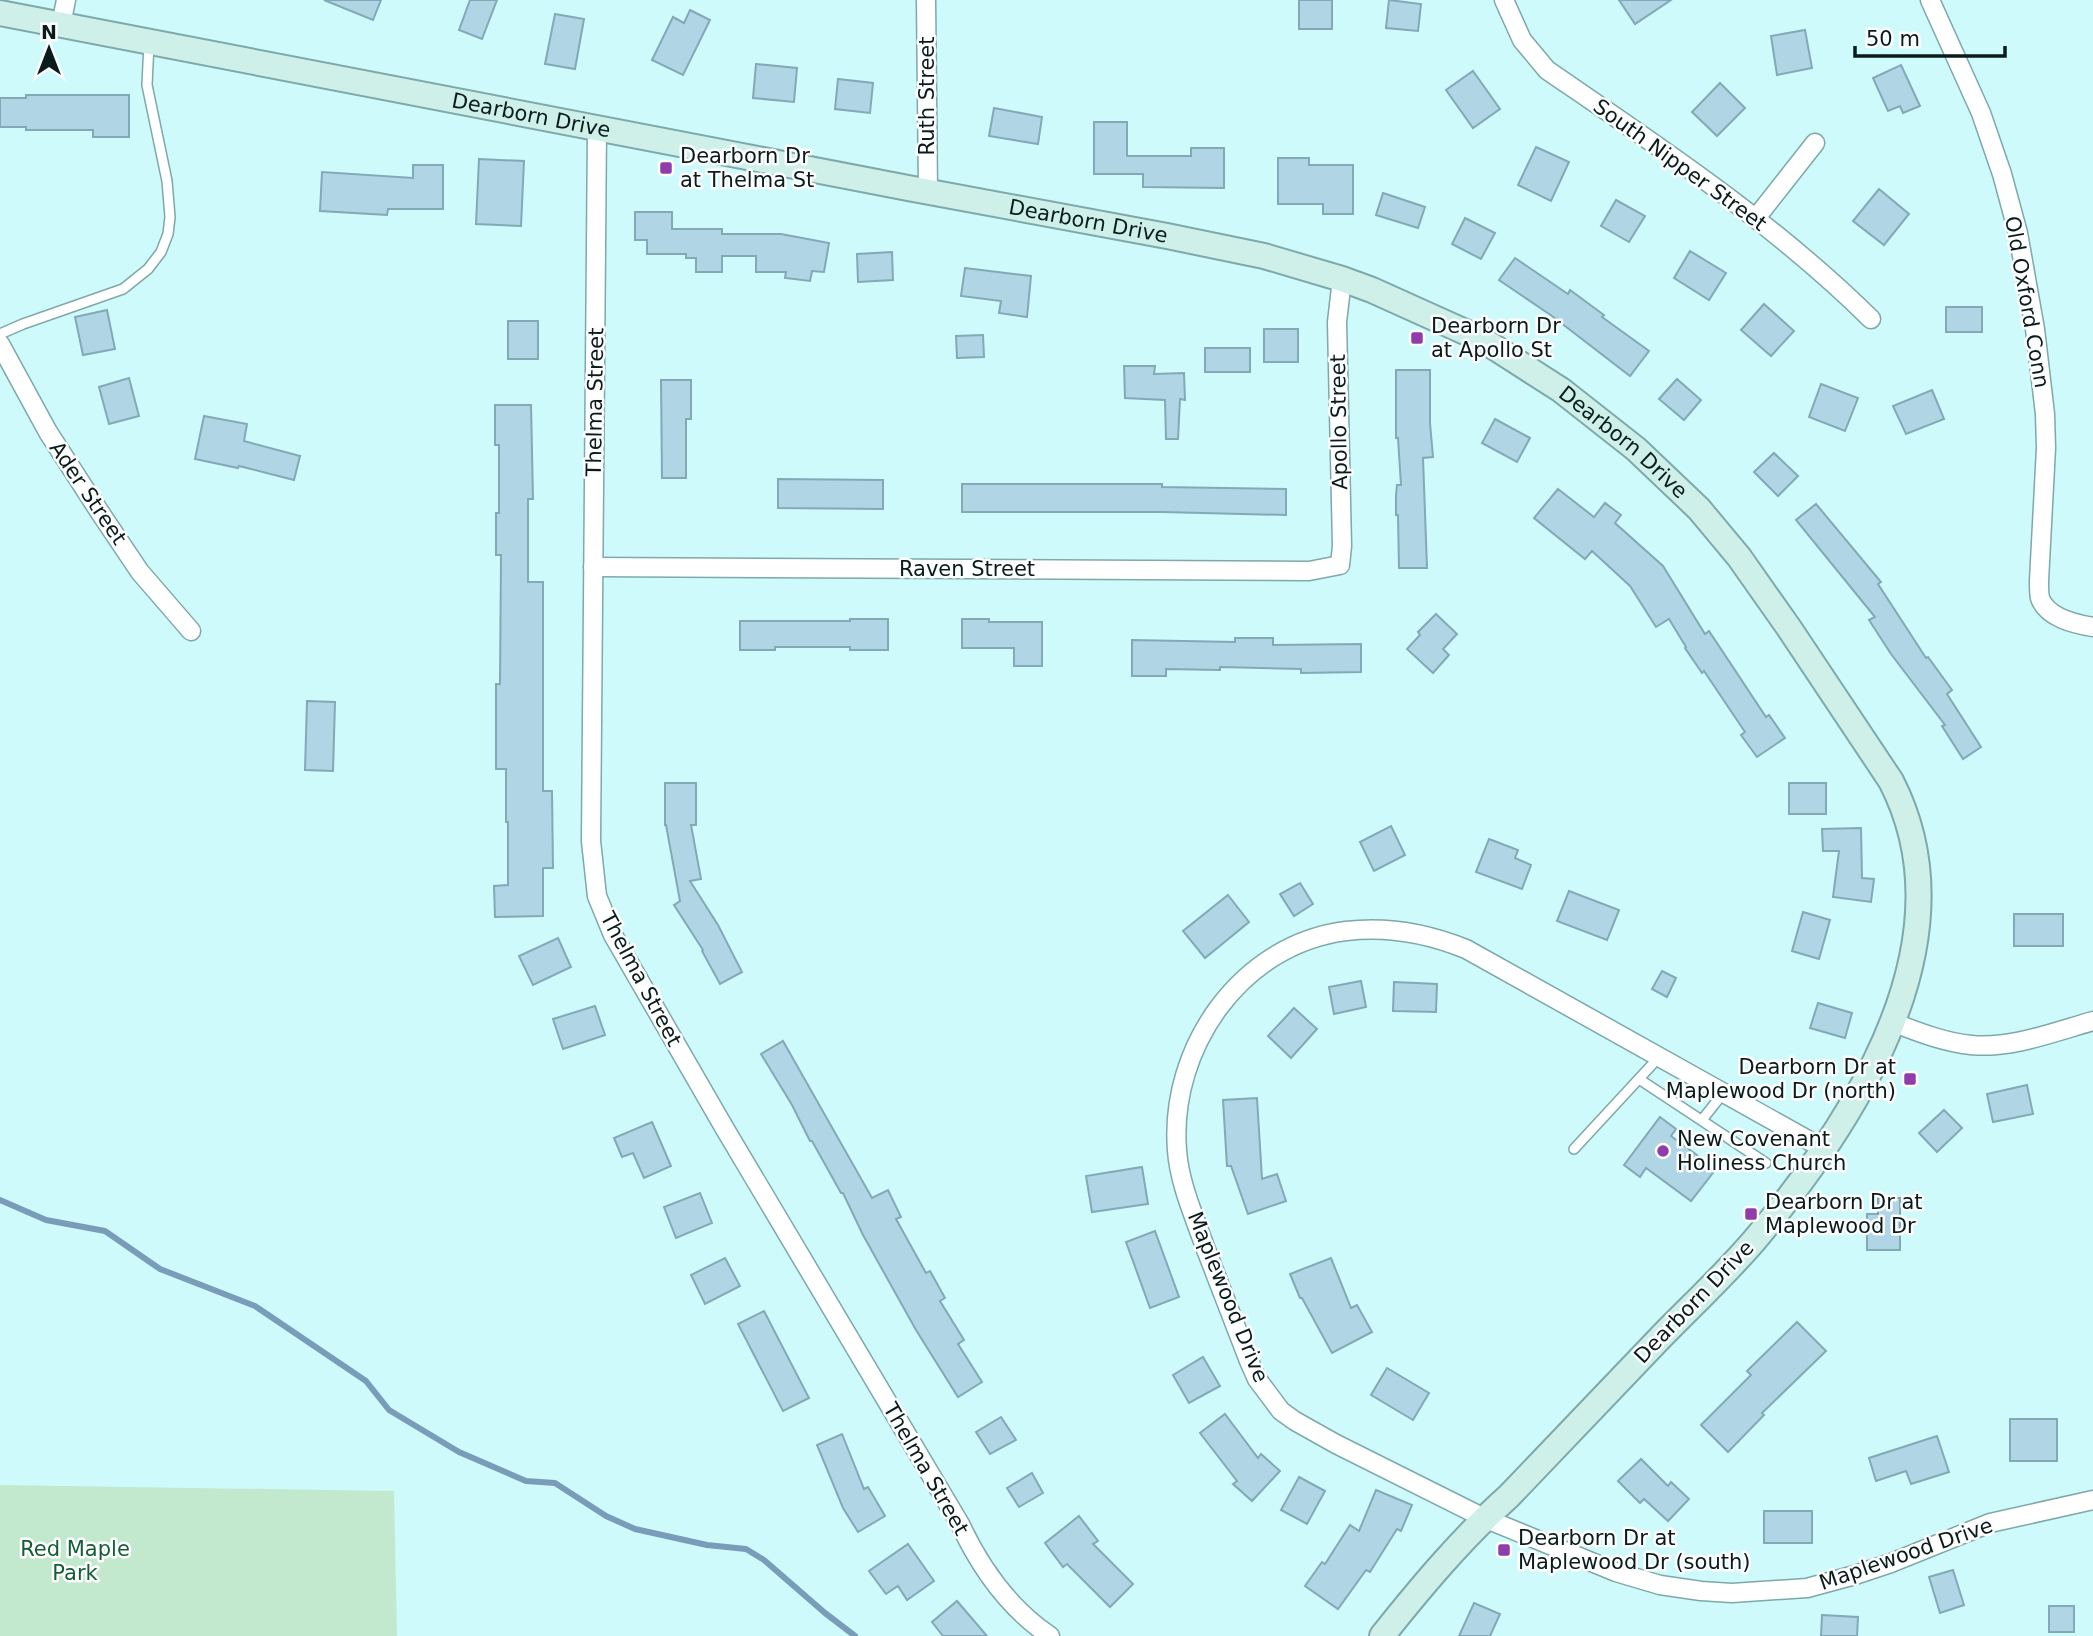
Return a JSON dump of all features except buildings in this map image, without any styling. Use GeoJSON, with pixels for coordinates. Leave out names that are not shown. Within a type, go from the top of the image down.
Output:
{"type":"FeatureCollection","features":[{"type":"Feature","properties":{"kind":"street"},"geometry":{"type":"LineString","coordinates":[[61,24],[66,0]]}},
{"type":"Feature","properties":{"kind":"street","name":"Ruth Street"},"geometry":{"type":"LineString","coordinates":[[926,0],[928,192]]}},
{"type":"Feature","properties":{"kind":"street","name":"South Nipper Street"},"geometry":{"type":"LineString","coordinates":[[1504,0],[1522,40],[1547,70],[1756,218],[1839,288],[1871,319]]}},
{"type":"Feature","properties":{"kind":"street","name":"Old Oxford Conn"},"geometry":{"type":"LineString","coordinates":[[1930,0],[1981,113],[2018,233],[2035,329],[2045,414],[2040,597],[2045,607],[2053,614],[2078,625],[2093,627]]}},
{"type":"Feature","properties":{"kind":"street","name":"Dearborn Drive"},"geometry":{"type":"LineString","coordinates":[[0,13],[1167,236],[1252,254],[1342,279],[1483,340],[1561,390],[1636,449],[1699,509],[1739,557],[1789,628],[1884,770],[1903,804],[1917,862],[1919,908],[1917,933],[1910,962],[1880,1052],[1848,1111],[1803,1179],[1756,1238],[1509,1496],[1484,1518],[1422,1586],[1382,1636]]}},
{"type":"Feature","properties":{"kind":"street","name":"Thelma Street"},"geometry":{"type":"LineString","coordinates":[[597,128],[591,841],[597,896],[609,926],[725,1129],[960,1524],[979,1561],[994,1582],[1030,1621],[1050,1636]]}},
{"type":"Feature","properties":{"kind":"street"},"geometry":{"type":"LineString","coordinates":[[1756,218],[1815,143]]}},
{"type":"Feature","properties":{"kind":"street","name":"Apollo Street"},"geometry":{"type":"LineString","coordinates":[[1340,565],[1337,322],[1342,279]]}},
{"type":"Feature","properties":{"kind":"street","name":"Ader Street"},"geometry":{"type":"LineString","coordinates":[[0,344],[48,432],[99,511],[141,572],[191,631]]}},
{"type":"Feature","properties":{"kind":"street","name":"Raven Street"},"geometry":{"type":"LineString","coordinates":[[593,567],[1309,571],[1340,565]]}},
{"type":"Feature","properties":{"kind":"street","name":"Maplewood Drive"},"geometry":{"type":"LineString","coordinates":[[1824,1149],[1466,950],[1446,942],[1397,931],[1346,931],[1291,947],[1270,958],[1235,988],[1208,1021],[1197,1042],[1186,1070],[1176,1123],[1181,1173],[1196,1222],[1244,1349],[1264,1388],[1281,1411],[1336,1444],[1484,1518],[1635,1579],[1700,1591],[1787,1591],[1819,1585],[1891,1563],[1990,1523],[2093,1500]]}},
{"type":"Feature","properties":{"kind":"street"},"geometry":{"type":"LineString","coordinates":[[1892,1022],[1932,1037],[1971,1045],[1995,1045],[2026,1040],[2093,1021]]}},
{"type":"Feature","properties":{"kind":"lane"},"geometry":{"type":"LineString","coordinates":[[0,334],[123,289],[148,269],[161,252],[168,234],[170,217],[167,181],[147,85],[149,42]]}},
{"type":"Feature","properties":{"kind":"lane"},"geometry":{"type":"LineString","coordinates":[[1574,1149],[1660,1056]]}},
{"type":"Feature","properties":{"kind":"lane"},"geometry":{"type":"LineString","coordinates":[[1639,1079],[1766,1163]]}},
{"type":"Feature","properties":{"kind":"lane"},"geometry":{"type":"LineString","coordinates":[[1702,1120],[1724,1092]]}},
{"type":"Feature","properties":{"kind":"green space","name":"Red Maple Park"},"geometry":{"type":"Polygon","coordinates":[[[0,1485],[394,1491],[397,1636],[0,1636],[0,1485]]]}},
{"type":"Feature","properties":{"kind":"waterway"},"geometry":{"type":"LineString","coordinates":[[0,1200],[46,1220],[105,1231],[160,1269],[255,1306],[366,1381],[389,1410],[459,1452],[526,1481],[555,1483],[606,1516],[635,1529],[707,1545],[746,1549],[764,1560],[855,1636]]}},
{"type":"Feature","properties":{"kind":"place","name":"Dearborn Dr at Thelma St"},"geometry":{"type":"Point","coordinates":[666,168]}},
{"type":"Feature","properties":{"kind":"place","name":"Dearborn Dr at Apollo St"},"geometry":{"type":"Point","coordinates":[1417,338]}},
{"type":"Feature","properties":{"kind":"place","name":"Dearborn Dr at Maplewood Dr (north)"},"geometry":{"type":"Point","coordinates":[1910,1079]}},
{"type":"Feature","properties":{"kind":"place","name":"New Covenant Holiness Church"},"geometry":{"type":"Point","coordinates":[1663,1151]}},
{"type":"Feature","properties":{"kind":"place","name":"Dearborn Dr at Maplewood Dr"},"geometry":{"type":"Point","coordinates":[1751,1214]}},
{"type":"Feature","properties":{"kind":"place","name":"Dearborn Dr at Maplewood Dr (south)"},"geometry":{"type":"Point","coordinates":[1504,1550]}}]}
